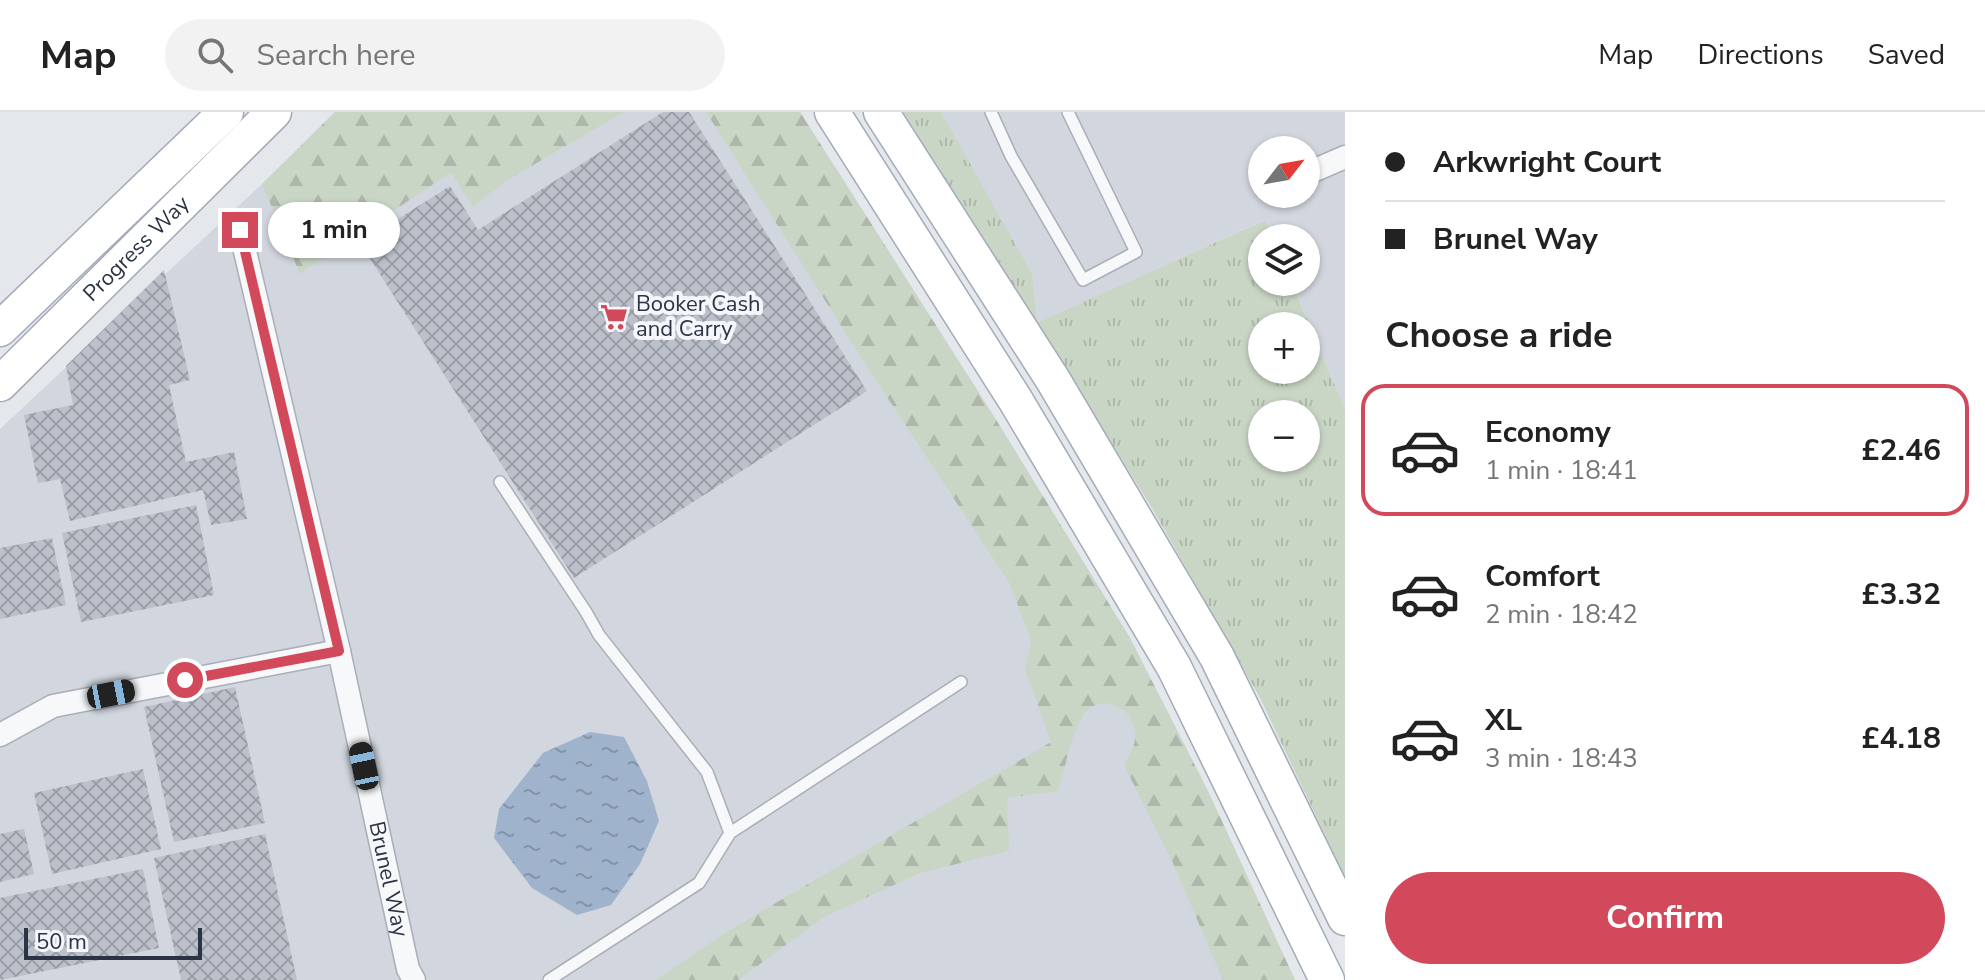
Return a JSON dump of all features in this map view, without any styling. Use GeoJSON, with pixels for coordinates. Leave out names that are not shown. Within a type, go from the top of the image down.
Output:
{"type":"FeatureCollection","features":[{"type":"Feature","properties":{"kind":"main road","name":"Progress Way"},"geometry":{"type":"LineString","coordinates":[[0,329],[226,112]]}},
{"type":"Feature","properties":{"kind":"main road","name":"Progress Way"},"geometry":{"type":"LineString","coordinates":[[0,384],[274,112]]}},
{"type":"Feature","properties":{"kind":"main road"},"geometry":{"type":"LineString","coordinates":[[832,112],[1016,401],[1174,667],[1327,980]]}},
{"type":"Feature","properties":{"kind":"main road"},"geometry":{"type":"LineString","coordinates":[[881,112],[1053,380],[1217,657],[1345,918]]}},
{"type":"Feature","properties":{"kind":"street"},"geometry":{"type":"LineString","coordinates":[[1320,168],[1345,157]]}},
{"type":"Feature","properties":{"kind":"street","name":"Brunel Way"},"geometry":{"type":"LineString","coordinates":[[240,230],[339,651],[409,976]]}},
{"type":"Feature","properties":{"kind":"street"},"geometry":{"type":"LineString","coordinates":[[0,735],[53,706],[339,651]]}},
{"type":"Feature","properties":{"kind":"lane"},"geometry":{"type":"LineString","coordinates":[[991,112],[1011,156],[1083,280],[1136,252],[1068,112]]}},
{"type":"Feature","properties":{"kind":"lane"},"geometry":{"type":"LineString","coordinates":[[500,482],[599,635],[707,772],[730,833]]}},
{"type":"Feature","properties":{"kind":"lane"},"geometry":{"type":"LineString","coordinates":[[549,980],[699,883],[730,833],[961,682]]}},
{"type":"Feature","properties":{"kind":"shaded area"},"geometry":{"type":"Polygon","coordinates":[[[335,112],[800,112],[995,418],[1130,638],[1208,791],[1295,980],[0,980],[0,429],[335,112]]]}},
{"type":"Feature","properties":{"kind":"shaded area"},"geometry":{"type":"Polygon","coordinates":[[[941,112],[1345,112],[1345,409],[1320,350],[1320,312],[1304,312],[1297,296],[1320,296],[1320,224],[1266,224],[1264,220],[1248,224],[1248,227],[1036,324],[964,156],[941,112]]]}},
{"type":"Feature","properties":{"kind":"green space"},"geometry":{"type":"Polygon","coordinates":[[[335,112],[624,112],[506,181],[473,207],[451,172],[300,274],[262,184],[335,112]]]}},
{"type":"Feature","properties":{"kind":"green space"},"geometry":{"type":"Polygon","coordinates":[[[706,112],[800,112],[995,418],[1130,638],[1208,791],[1295,980],[1223,980],[1172,861],[1124,765],[1134,744],[1134,726],[1124,711],[1109,703],[1092,707],[1084,714],[1058,791],[1007,798],[1009,851],[920,873],[824,917],[738,980],[656,980],[728,931],[1051,742],[1025,669],[1031,641],[1010,584],[862,359],[706,112]]]}},
{"type":"Feature","properties":{"kind":"green space"},"geometry":{"type":"Polygon","coordinates":[[[903,112],[941,112],[1032,274],[1037,323],[1248,228],[1248,296],[1297,296],[1304,312],[1248,312],[1248,384],[1320,384],[1320,350],[1345,409],[1345,877],[1260,698],[1152,508],[903,112]]]}},
{"type":"Feature","properties":{"kind":"water"},"geometry":{"type":"Polygon","coordinates":[[[590,732],[624,737],[647,781],[659,821],[640,864],[611,905],[577,915],[532,888],[494,838],[499,809],[543,753],[590,732]]]}},
{"type":"Feature","properties":{"kind":"building","name":"Booker Cash and Carry"},"geometry":{"type":"Polygon","coordinates":[[[663,112],[689,112],[867,391],[574,578],[360,243],[450,186],[478,230],[663,112]]]}},
{"type":"Feature","properties":{"kind":"building"},"geometry":{"type":"Polygon","coordinates":[[[164,270],[190,380],[169,385],[186,462],[234,452],[247,519],[211,525],[203,490],[70,521],[60,479],[38,483],[24,415],[73,405],[66,366],[164,270]]]}},
{"type":"Feature","properties":{"kind":"building"},"geometry":{"type":"Polygon","coordinates":[[[196,505],[214,595],[81,622],[62,533],[196,505]]]}},
{"type":"Feature","properties":{"kind":"building"},"geometry":{"type":"Polygon","coordinates":[[[52,538],[66,605],[0,619],[0,548],[52,538]]]}},
{"type":"Feature","properties":{"kind":"building"},"geometry":{"type":"Polygon","coordinates":[[[235,687],[265,823],[174,842],[144,707],[235,687]]]}},
{"type":"Feature","properties":{"kind":"building"},"geometry":{"type":"Polygon","coordinates":[[[143,769],[161,849],[52,874],[34,793],[143,769]]]}},
{"type":"Feature","properties":{"kind":"building"},"geometry":{"type":"Polygon","coordinates":[[[24,829],[34,874],[0,882],[0,834],[24,829]]]}},
{"type":"Feature","properties":{"kind":"building"},"geometry":{"type":"Polygon","coordinates":[[[265,834],[297,980],[181,980],[154,858],[265,834]]]}},
{"type":"Feature","properties":{"kind":"building"},"geometry":{"type":"Polygon","coordinates":[[[143,869],[159,948],[0,980],[0,898],[143,869]]]}},
{"type":"Feature","properties":{"kind":"place","name":"Booker Cash and Carry"},"geometry":{"type":"Point","coordinates":[614,317]}},
{"type":"Feature","properties":{"kind":"route"},"geometry":{"type":"LineString","coordinates":[[185,680],[339,651],[240,230]]}}]}
